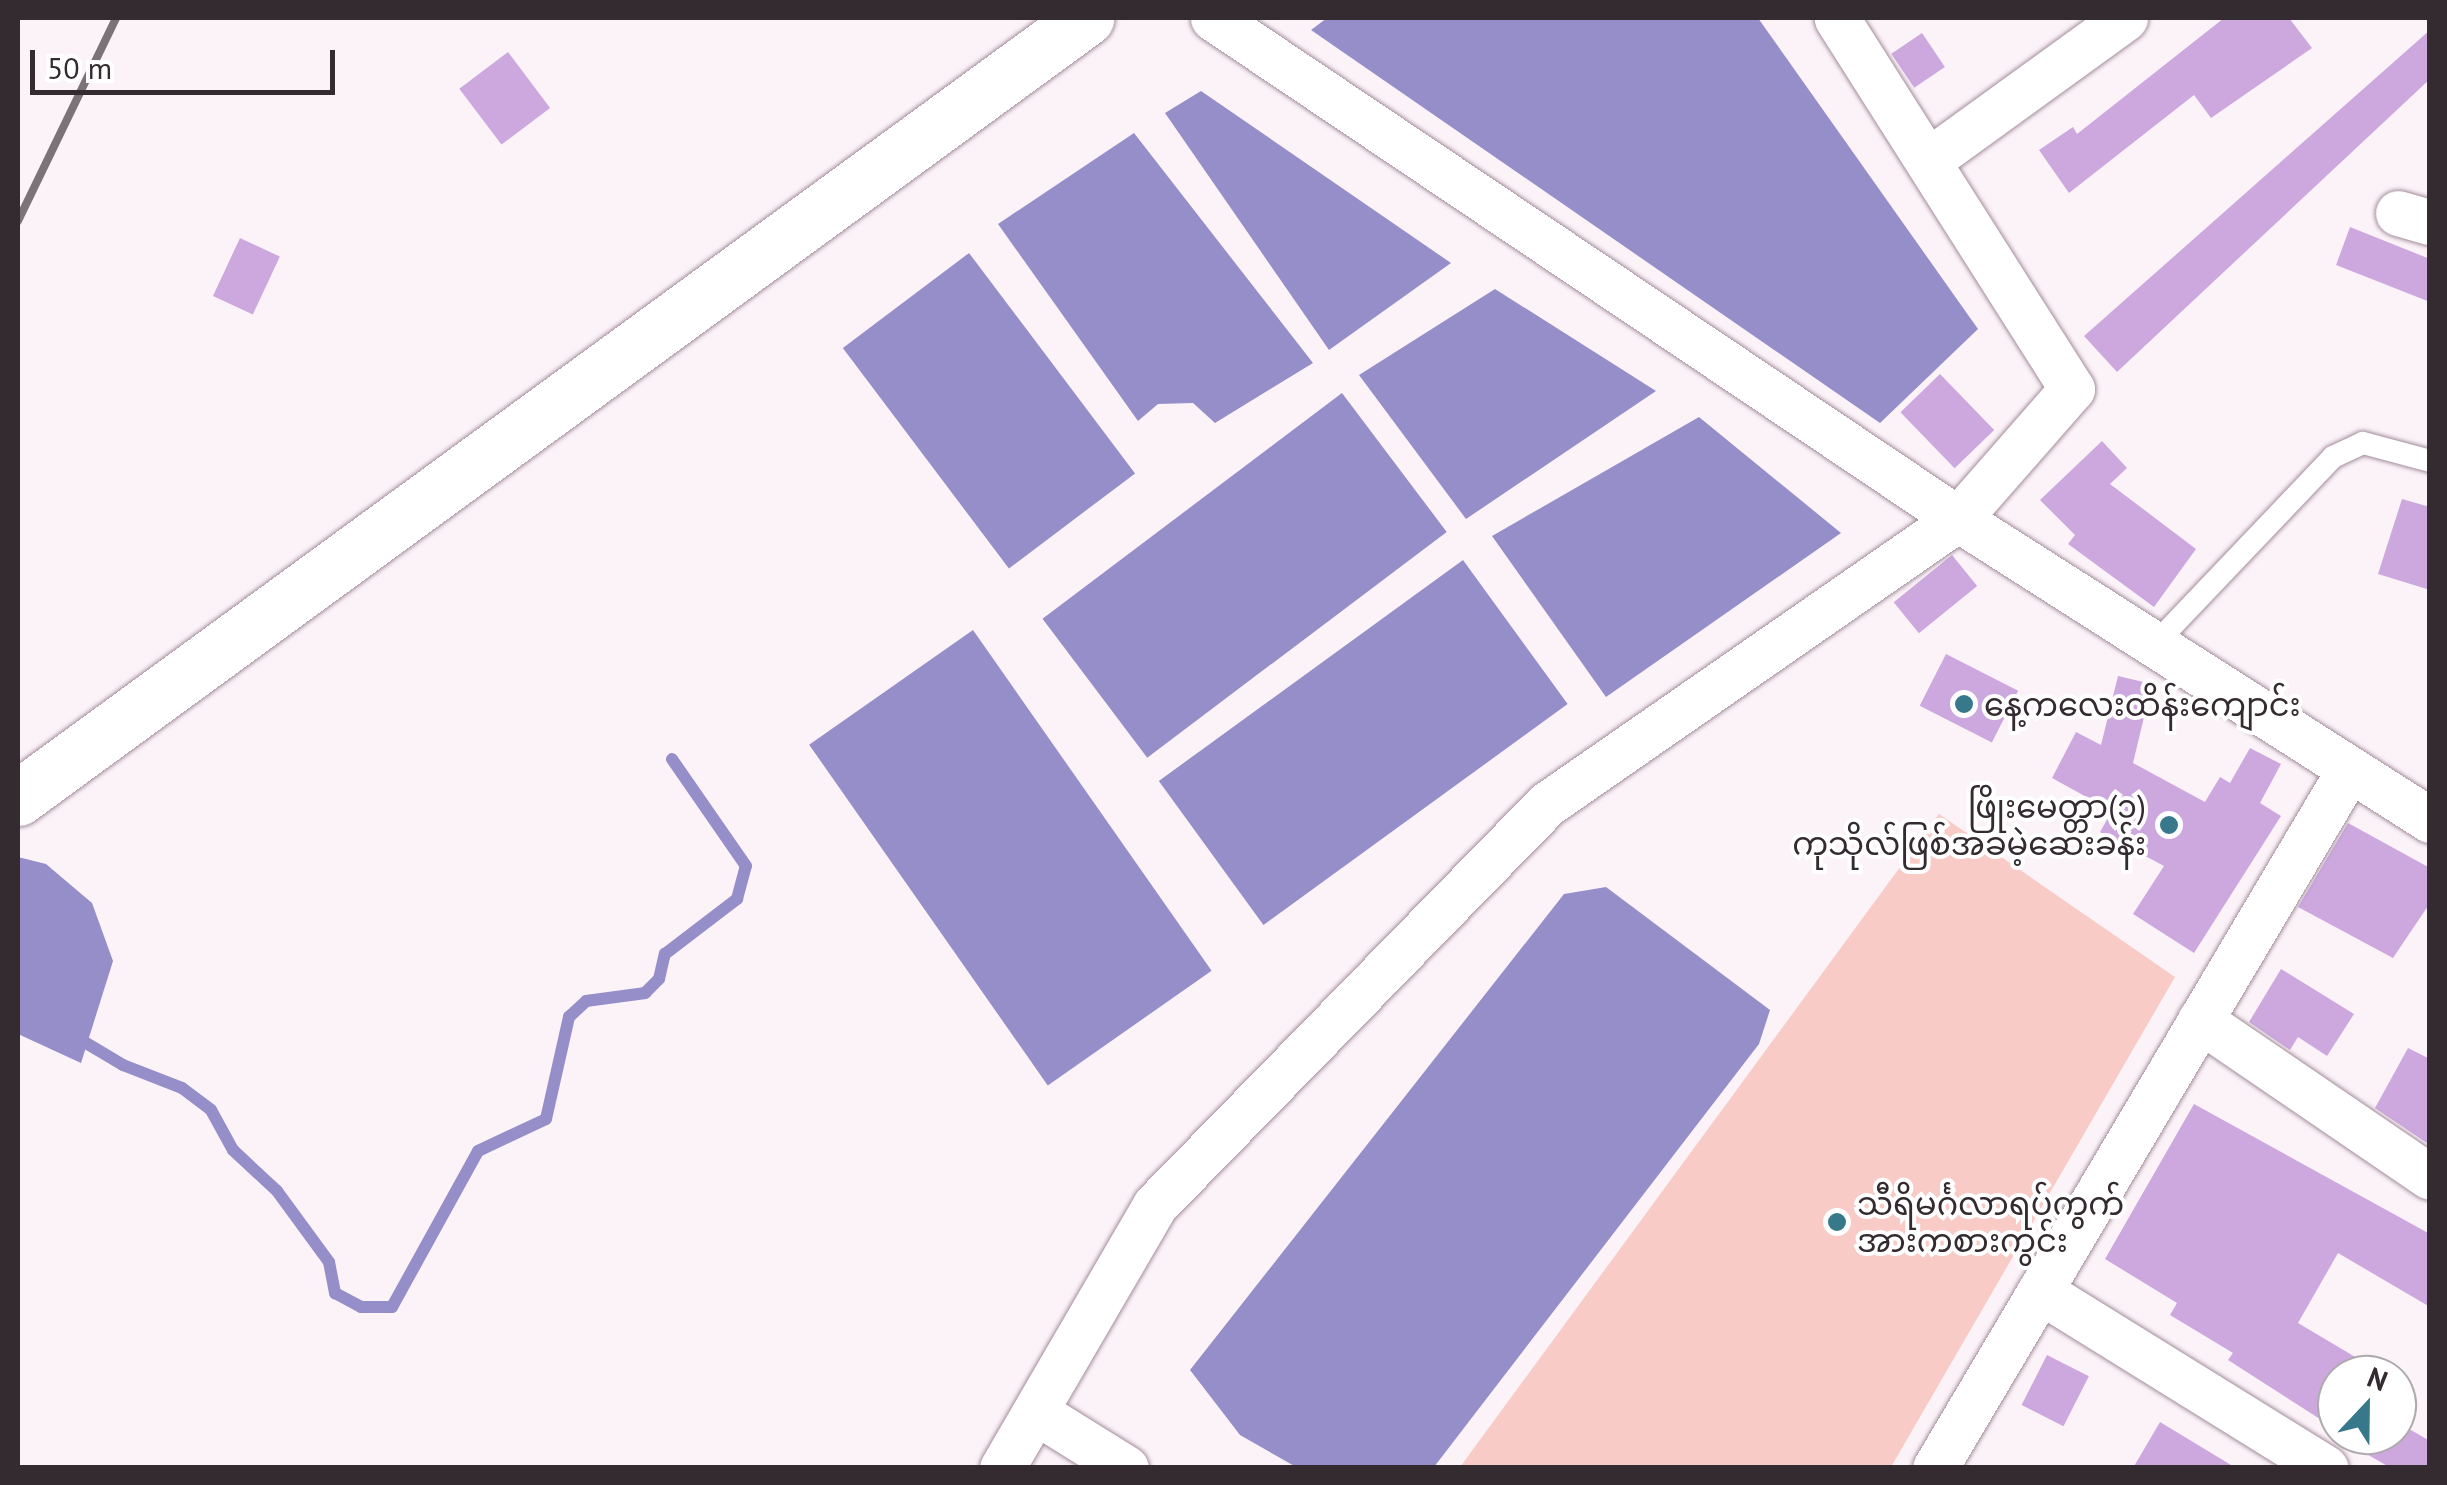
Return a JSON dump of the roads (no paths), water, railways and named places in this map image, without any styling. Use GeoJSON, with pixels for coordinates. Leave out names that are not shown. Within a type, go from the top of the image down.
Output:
{"type":"FeatureCollection","features":[{"type":"Feature","properties":{"kind":"main road"},"geometry":{"type":"LineString","coordinates":[[18,798],[1086,18]]}},
{"type":"Feature","properties":{"kind":"street"},"geometry":{"type":"LineString","coordinates":[[1213,18],[1958,519],[2430,820]]}},
{"type":"Feature","properties":{"kind":"street"},"geometry":{"type":"LineString","coordinates":[[1002,1468],[1155,1205],[1547,804],[1958,519],[2072,389],[1838,18]]}},
{"type":"Feature","properties":{"kind":"street"},"geometry":{"type":"LineString","coordinates":[[1929,160],[2126,18]]}},
{"type":"Feature","properties":{"kind":"street"},"geometry":{"type":"LineString","coordinates":[[1934,1468],[2349,770]]}},
{"type":"Feature","properties":{"kind":"street"},"geometry":{"type":"LineString","coordinates":[[2200,1020],[2430,1177]]}},
{"type":"Feature","properties":{"kind":"street"},"geometry":{"type":"LineString","coordinates":[[2040,1291],[2326,1468]]}},
{"type":"Feature","properties":{"kind":"street"},"geometry":{"type":"LineString","coordinates":[[1036,1412],[1126,1468]]}},
{"type":"Feature","properties":{"kind":"lane"},"geometry":{"type":"LineString","coordinates":[[2154,645],[2333,457],[2363,443],[2430,461]]}},
{"type":"Feature","properties":{"kind":"waterway"},"geometry":{"type":"LineString","coordinates":[[76,1037],[123,1065],[182,1088],[211,1110],[233,1150],[277,1191],[329,1262],[335,1293],[361,1307],[392,1307],[478,1151],[546,1119],[569,1017],[586,1001],[645,993],[659,979],[665,954],[737,899],[746,866],[672,759]]}},
{"type":"Feature","properties":{"kind":"railway"},"geometry":{"type":"LineString","coordinates":[[18,221],[116,18]]}},
{"type":"Feature","properties":{"kind":"place","name":"နေ့ကလေးထိန်းကျောင်း"},"geometry":{"type":"Point","coordinates":[1964,704]}},
{"type":"Feature","properties":{"kind":"place","name":"ဖြိုးမေတ္တာ(၁) ကုသိုလ်ဖြစ်အခမဲ့ဆေးခန်း"},"geometry":{"type":"Point","coordinates":[2169,825]}},
{"type":"Feature","properties":{"kind":"place","name":"သီရိမင်္ဂလာရပ်ကွက် အားကစားကွင်း"},"geometry":{"type":"Point","coordinates":[1837,1222]}}]}
